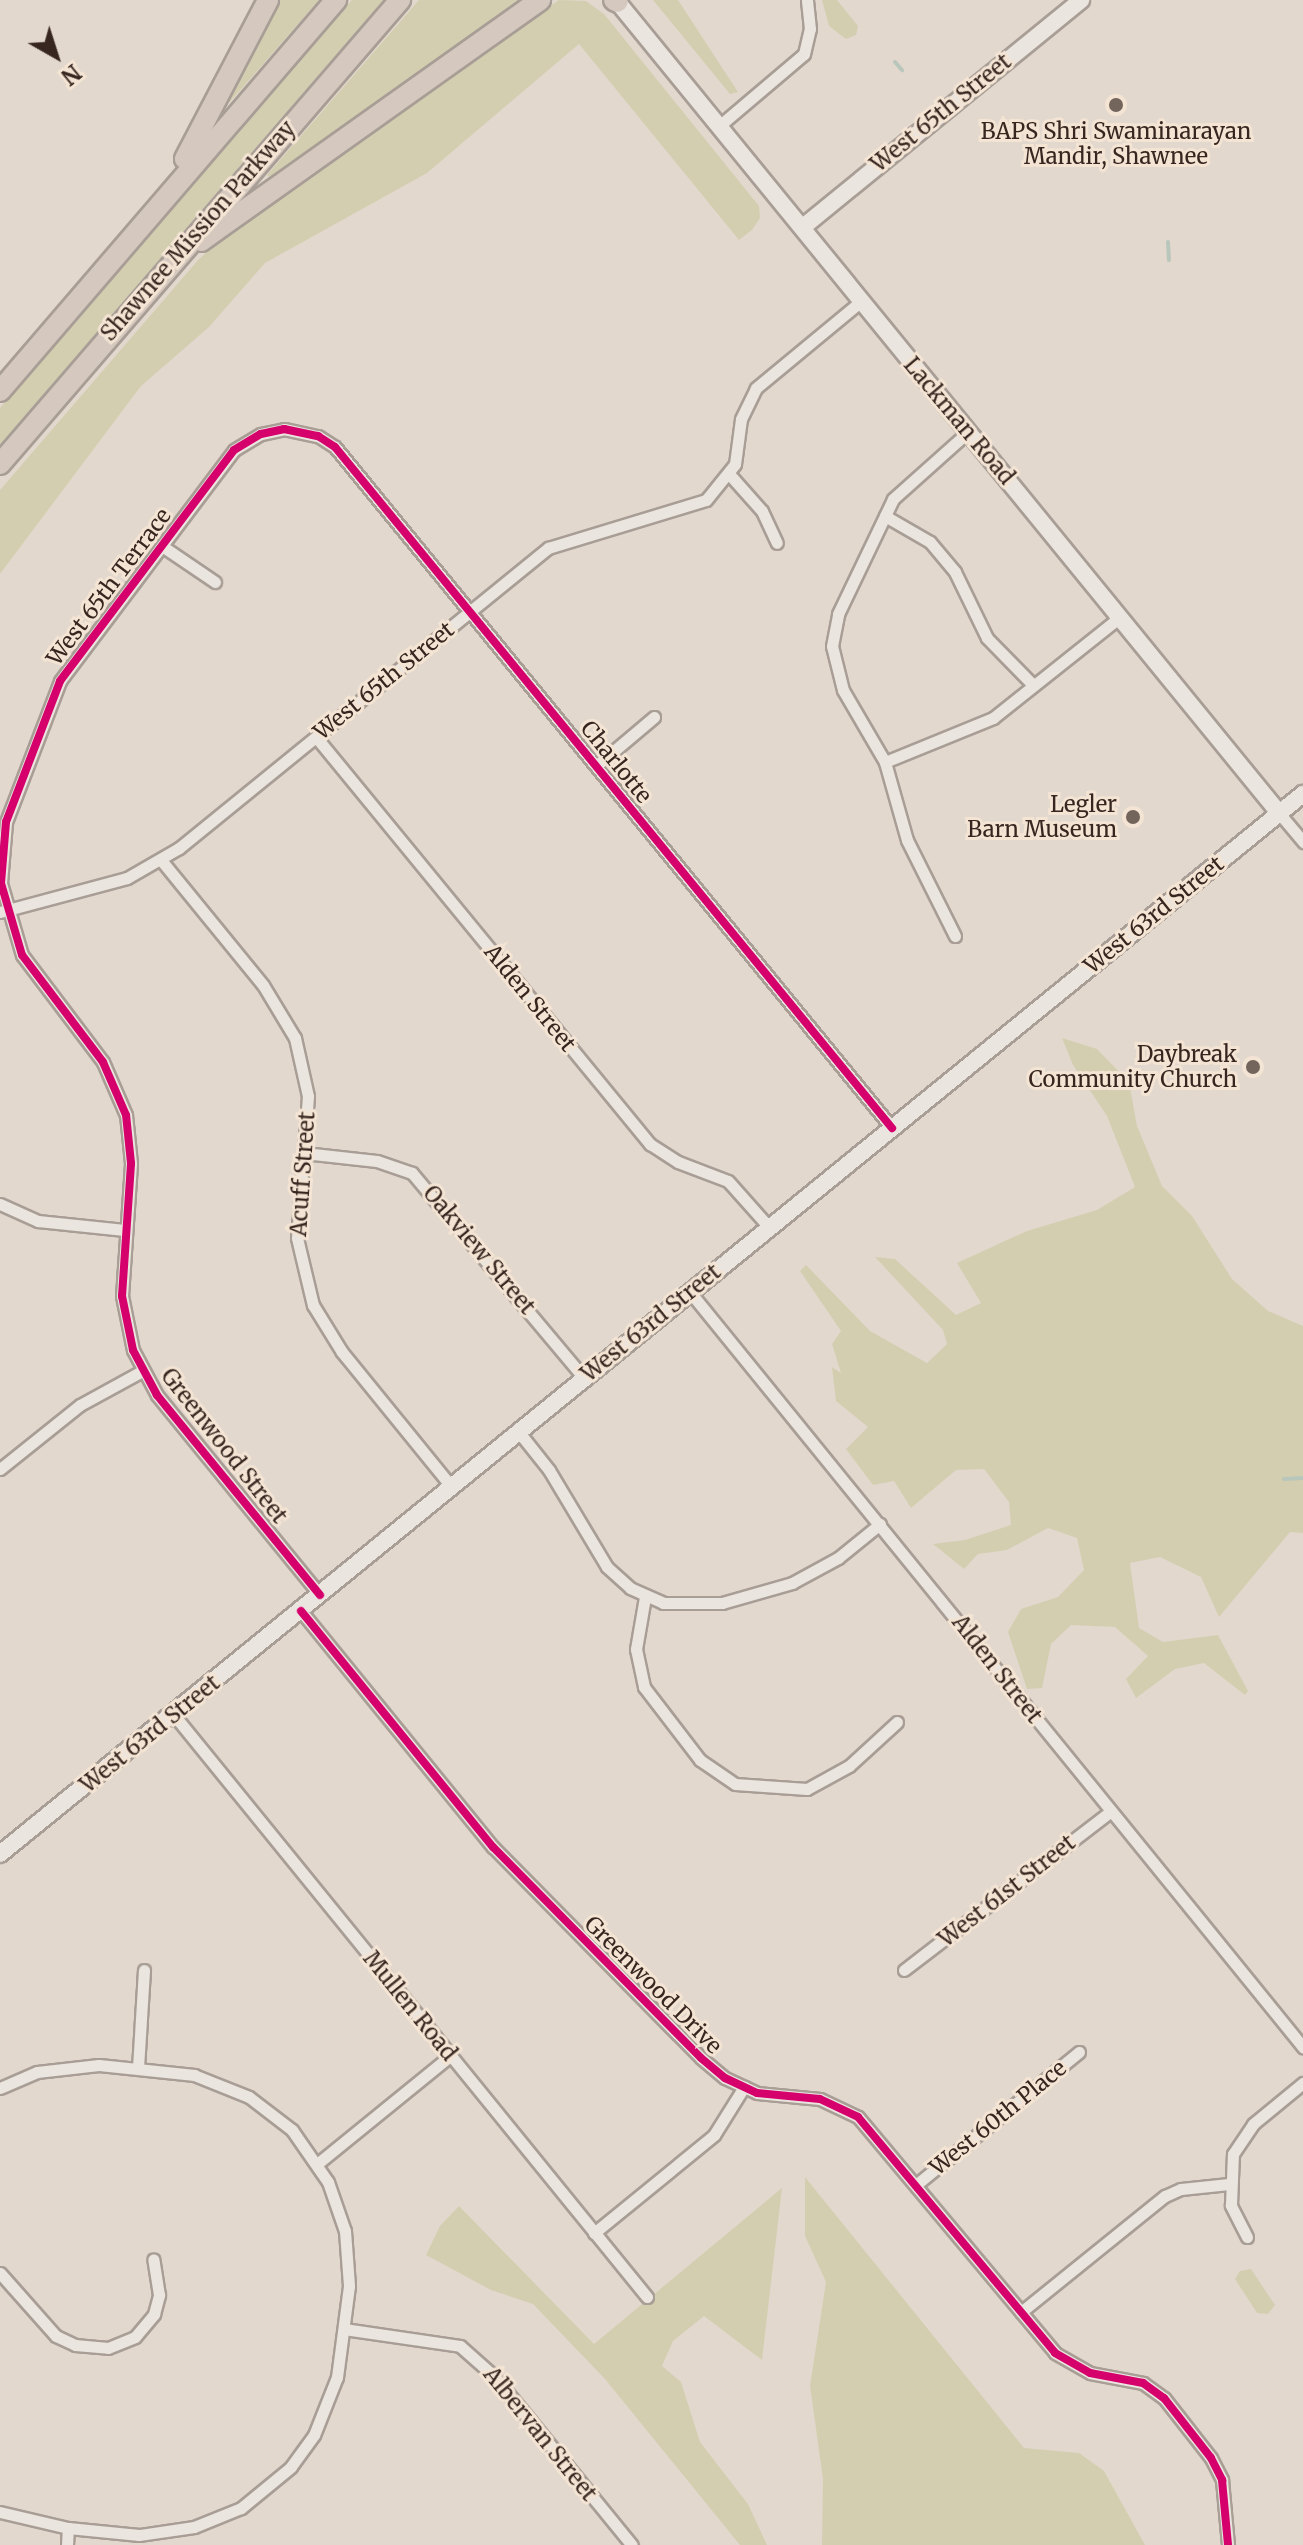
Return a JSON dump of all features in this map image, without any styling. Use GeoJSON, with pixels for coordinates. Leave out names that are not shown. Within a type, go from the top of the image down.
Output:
{"type":"FeatureCollection","features":[{"type":"Feature","properties":{"kind":"highway"},"geometry":{"type":"LineString","coordinates":[[166,194],[268,0]]}},
{"type":"Feature","properties":{"kind":"highway"},"geometry":{"type":"LineString","coordinates":[[0,391],[166,194],[336,0]]}},
{"type":"Feature","properties":{"kind":"highway","name":"Shawnee Mission Parkway"},"geometry":{"type":"LineString","coordinates":[[0,464],[400,0]]}},
{"type":"Feature","properties":{"kind":"highway"},"geometry":{"type":"LineString","coordinates":[[166,268],[276,184],[540,0]]}},
{"type":"Feature","properties":{"kind":"highway"},"geometry":{"type":"LineString","coordinates":[[508,23],[548,0]]}},
{"type":"Feature","properties":{"kind":"street"},"geometry":{"type":"LineString","coordinates":[[719,126],[797,64],[810,29],[807,0]]}},
{"type":"Feature","properties":{"kind":"street","name":"West 65th Street"},"geometry":{"type":"LineString","coordinates":[[803,227],[1081,0]]}},
{"type":"Feature","properties":{"kind":"street","name":"Lackman Road"},"geometry":{"type":"LineString","coordinates":[[616,1],[1303,842]]}},
{"type":"Feature","properties":{"kind":"street"},"geometry":{"type":"LineString","coordinates":[[777,543],[762,511],[730,475],[741,419],[756,388],[860,302]]}},
{"type":"Feature","properties":{"kind":"street","name":"West 65th Terrace"},"geometry":{"type":"LineString","coordinates":[[4,911],[1,883],[3,836],[45,709],[60,681],[234,450],[261,434],[302,430]]}},
{"type":"Feature","properties":{"kind":"street","name":"Charlotte"},"geometry":{"type":"LineString","coordinates":[[302,430],[318,436],[343,457],[892,1128]]}},
{"type":"Feature","properties":{"kind":"street"},"geometry":{"type":"LineString","coordinates":[[955,936],[907,840],[885,762],[843,690],[832,646],[838,614],[885,516],[909,481],[968,432]]}},
{"type":"Feature","properties":{"kind":"street","name":"West 65th Street"},"geometry":{"type":"LineString","coordinates":[[4,911],[127,878],[161,860],[548,548],[696,505],[717,492],[730,475]]}},
{"type":"Feature","properties":{"kind":"street"},"geometry":{"type":"LineString","coordinates":[[885,516],[930,542],[955,572],[1000,655],[1033,685]]}},
{"type":"Feature","properties":{"kind":"street"},"geometry":{"type":"LineString","coordinates":[[162,546],[215,582]]}},
{"type":"Feature","properties":{"kind":"street"},"geometry":{"type":"LineString","coordinates":[[885,762],[970,731],[1120,617]]}},
{"type":"Feature","properties":{"kind":"street","name":"Charlotte"},"geometry":{"type":"LineString","coordinates":[[596,766],[654,717]]}},
{"type":"Feature","properties":{"kind":"street","name":"Alden Street"},"geometry":{"type":"LineString","coordinates":[[316,737],[650,1144],[678,1162],[728,1181],[769,1227]]}},
{"type":"Feature","properties":{"kind":"street","name":"West 63rd Street"},"geometry":{"type":"LineString","coordinates":[[0,1854],[1303,794]]}},
{"type":"Feature","properties":{"kind":"street","name":"Acuff Street"},"geometry":{"type":"LineString","coordinates":[[161,860],[263,985],[295,1038],[308,1096],[297,1238],[313,1305],[342,1352],[451,1486]]}},
{"type":"Feature","properties":{"kind":"street","name":"Greenwood Street"},"geometry":{"type":"LineString","coordinates":[[4,911],[22,955],[103,1062],[126,1115],[131,1163],[125,1230],[125,1322],[142,1371],[320,1595]]}},
{"type":"Feature","properties":{"kind":"street","name":"Oakview Street"},"geometry":{"type":"LineString","coordinates":[[304,1153],[377,1161],[412,1173],[584,1378]]}},
{"type":"Feature","properties":{"kind":"street"},"geometry":{"type":"LineString","coordinates":[[0,1204],[38,1221],[125,1230]]}},
{"type":"Feature","properties":{"kind":"street","name":"Alden Street"},"geometry":{"type":"LineString","coordinates":[[690,1292],[1303,2047]]}},
{"type":"Feature","properties":{"kind":"street"},"geometry":{"type":"LineString","coordinates":[[0,1469],[80,1405],[142,1371]]}},
{"type":"Feature","properties":{"kind":"street"},"geometry":{"type":"LineString","coordinates":[[518,1431],[549,1470],[607,1567],[645,1597],[704,1606],[792,1583],[838,1558],[880,1524]]}},
{"type":"Feature","properties":{"kind":"street"},"geometry":{"type":"LineString","coordinates":[[645,1597],[636,1649],[644,1687],[700,1760],[735,1784],[761,1790],[807,1789],[849,1766],[897,1722]]}},
{"type":"Feature","properties":{"kind":"street","name":"Greenwood Drive"},"geometry":{"type":"LineString","coordinates":[[301,1611],[544,1901],[701,2058],[744,2087],[840,2106],[874,2131],[1021,2312],[1072,2366],[1143,2383],[1164,2398],[1211,2458],[1222,2480],[1228,2545]]}},
{"type":"Feature","properties":{"kind":"street","name":"Mullen Road"},"geometry":{"type":"LineString","coordinates":[[174,1715],[647,2297]]}},
{"type":"Feature","properties":{"kind":"street","name":"West 61st Street"},"geometry":{"type":"LineString","coordinates":[[904,1970],[1110,1812]]}},
{"type":"Feature","properties":{"kind":"street"},"geometry":{"type":"LineString","coordinates":[[138,2068],[144,1970]]}},
{"type":"Feature","properties":{"kind":"street","name":"West 60th Place"},"geometry":{"type":"LineString","coordinates":[[917,2184],[1079,2052]]}},
{"type":"Feature","properties":{"kind":"street"},"geometry":{"type":"LineString","coordinates":[[317,2164],[450,2056]]}},
{"type":"Feature","properties":{"kind":"street"},"geometry":{"type":"LineString","coordinates":[[0,2088],[58,2067],[138,2068],[194,2075],[249,2097],[292,2130],[317,2164],[345,2231],[349,2286],[331,2398],[314,2435],[268,2490],[221,2518],[164,2534],[68,2528],[0,2512]]}},
{"type":"Feature","properties":{"kind":"street"},"geometry":{"type":"LineString","coordinates":[[1247,2237],[1231,2205],[1229,2168],[1242,2137],[1303,2083]]}},
{"type":"Feature","properties":{"kind":"street"},"geometry":{"type":"LineString","coordinates":[[594,2233],[714,2135],[744,2087]]}},
{"type":"Feature","properties":{"kind":"street"},"geometry":{"type":"LineString","coordinates":[[1021,2312],[1165,2196],[1181,2189],[1229,2184]]}},
{"type":"Feature","properties":{"kind":"street"},"geometry":{"type":"LineString","coordinates":[[0,2273],[56,2336],[75,2345],[108,2348],[135,2337],[154,2314],[159,2295],[153,2259]]}},
{"type":"Feature","properties":{"kind":"street","name":"Albervan Street"},"geometry":{"type":"LineString","coordinates":[[344,2329],[460,2346],[494,2376],[632,2545]]}},
{"type":"Feature","properties":{"kind":"street"},"geometry":{"type":"LineString","coordinates":[[67,2545],[68,2528]]}},
{"type":"Feature","properties":{"kind":"shaded area"},"geometry":{"type":"Polygon","coordinates":[[[275,0],[319,0],[230,102],[225,99],[275,0]]]}},
{"type":"Feature","properties":{"kind":"shaded area"},"geometry":{"type":"Polygon","coordinates":[[[352,0],[383,0],[0,445],[0,408],[352,0]]]}},
{"type":"Feature","properties":{"kind":"shaded area"},"geometry":{"type":"Polygon","coordinates":[[[419,0],[532,0],[273,181],[267,175],[419,0]]]}},
{"type":"Feature","properties":{"kind":"shaded area"},"geometry":{"type":"Polygon","coordinates":[[[559,0],[586,1],[604,14],[759,206],[760,218],[752,230],[739,240],[579,44],[427,173],[265,263],[209,327],[141,386],[0,574],[0,490],[199,259],[249,215],[559,0]]]}},
{"type":"Feature","properties":{"kind":"shaded area"},"geometry":{"type":"Polygon","coordinates":[[[653,0],[678,0],[738,92],[730,94],[653,0]]]}},
{"type":"Feature","properties":{"kind":"shaded area"},"geometry":{"type":"Polygon","coordinates":[[[822,0],[837,0],[858,26],[856,35],[846,39],[829,26],[822,0]]]}},
{"type":"Feature","properties":{"kind":"shaded area"},"geometry":{"type":"Polygon","coordinates":[[[1062,1038],[1097,1049],[1129,1082],[1137,1126],[1162,1186],[1192,1216],[1232,1279],[1268,1311],[1303,1326],[1303,1533],[1290,1532],[1219,1617],[1201,1577],[1160,1557],[1130,1563],[1139,1628],[1163,1642],[1218,1635],[1248,1691],[1245,1695],[1204,1663],[1175,1669],[1136,1698],[1126,1679],[1148,1656],[1115,1627],[1071,1625],[1051,1644],[1042,1688],[1027,1689],[1008,1632],[1021,1609],[1058,1597],[1084,1570],[1077,1538],[1048,1528],[1007,1550],[978,1554],[964,1569],[933,1544],[965,1540],[1011,1525],[1009,1502],[984,1469],[956,1470],[911,1508],[894,1481],[873,1485],[846,1449],[868,1427],[836,1401],[832,1367],[841,1373],[832,1344],[841,1331],[800,1271],[806,1265],[870,1331],[927,1363],[947,1344],[943,1330],[875,1257],[895,1259],[956,1315],[981,1303],[957,1263],[1027,1231],[1097,1210],[1135,1187],[1107,1116],[1073,1065],[1062,1038]]]}},
{"type":"Feature","properties":{"kind":"shaded area"},"geometry":{"type":"Polygon","coordinates":[[[805,2177],[1024,2448],[1079,2453],[1104,2471],[1145,2545],[822,2545],[823,2479],[810,2386],[826,2282],[805,2236],[805,2177]]]}},
{"type":"Feature","properties":{"kind":"shaded area"},"geometry":{"type":"Polygon","coordinates":[[[782,2188],[762,2360],[704,2316],[673,2341],[662,2366],[681,2382],[700,2442],[748,2504],[767,2545],[740,2545],[605,2379],[533,2304],[491,2290],[426,2255],[440,2226],[459,2206],[594,2344],[782,2188]]]}},
{"type":"Feature","properties":{"kind":"shaded area"},"geometry":{"type":"Polygon","coordinates":[[[1251,2269],[1275,2305],[1268,2314],[1257,2313],[1235,2279],[1240,2271],[1251,2269]]]}},
{"type":"Feature","properties":{"kind":"waterway"},"geometry":{"type":"LineString","coordinates":[[895,62],[902,70]]}},
{"type":"Feature","properties":{"kind":"waterway"},"geometry":{"type":"LineString","coordinates":[[1168,242],[1169,260]]}},
{"type":"Feature","properties":{"kind":"waterway"},"geometry":{"type":"LineString","coordinates":[[1284,1479],[1303,1478]]}},
{"type":"Feature","properties":{"kind":"cycle path"},"geometry":{"type":"LineString","coordinates":[[320,1595],[157,1395],[133,1350],[122,1296],[131,1163],[126,1115],[103,1062],[22,955],[1,883],[6,822],[60,681],[234,450],[261,434],[284,429],[318,436],[335,447],[892,1128]]}},
{"type":"Feature","properties":{"kind":"cycle path"},"geometry":{"type":"LineString","coordinates":[[301,1611],[493,1847],[701,2058],[725,2078],[757,2093],[820,2099],[858,2117],[1055,2353],[1090,2373],[1143,2383],[1164,2398],[1211,2458],[1222,2480],[1228,2545]]}},
{"type":"Feature","properties":{"kind":"place","name":"BAPS Shri Swaminarayan Mandir, Shawnee"},"geometry":{"type":"Point","coordinates":[1116,105]}},
{"type":"Feature","properties":{"kind":"place","name":"Legler Barn Museum"},"geometry":{"type":"Point","coordinates":[1133,817]}},
{"type":"Feature","properties":{"kind":"place","name":"Daybreak Community Church"},"geometry":{"type":"Point","coordinates":[1253,1067]}}]}
